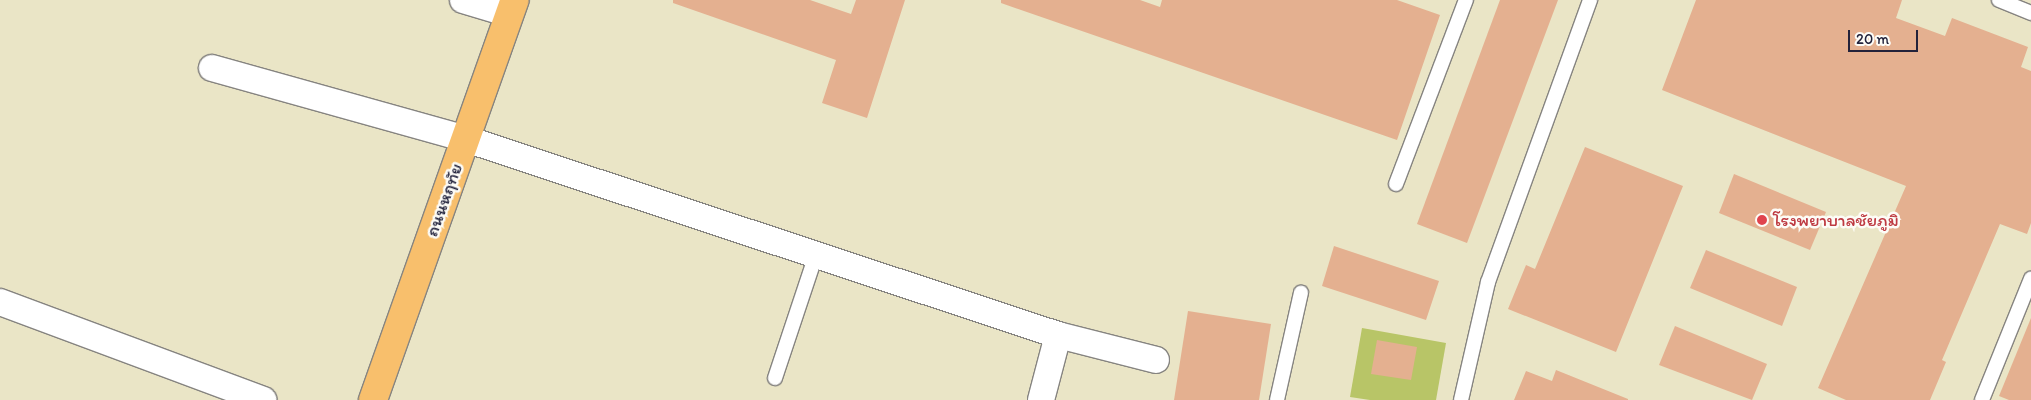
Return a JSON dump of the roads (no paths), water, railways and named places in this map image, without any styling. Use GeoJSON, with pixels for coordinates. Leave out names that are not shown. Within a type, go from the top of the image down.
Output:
{"type":"FeatureCollection","features":[{"type":"Feature","properties":{"kind":"main road","name":"ถนนหฤทัย"},"geometry":{"type":"LineString","coordinates":[[373,400],[513,7]]}},
{"type":"Feature","properties":{"kind":"street"},"geometry":{"type":"LineString","coordinates":[[463,0],[513,7]]}},
{"type":"Feature","properties":{"kind":"street"},"geometry":{"type":"LineString","coordinates":[[212,68],[466,138],[1058,334],[1156,360]]}},
{"type":"Feature","properties":{"kind":"street"},"geometry":{"type":"LineString","coordinates":[[0,302],[264,400]]}},
{"type":"Feature","properties":{"kind":"street"},"geometry":{"type":"LineString","coordinates":[[1041,400],[1058,334]]}},
{"type":"Feature","properties":{"kind":"lane"},"geometry":{"type":"LineString","coordinates":[[1396,184],[1465,0]]}},
{"type":"Feature","properties":{"kind":"lane"},"geometry":{"type":"LineString","coordinates":[[1460,400],[1488,282],[1590,0]]}},
{"type":"Feature","properties":{"kind":"lane"},"geometry":{"type":"LineString","coordinates":[[1999,0],[2031,13]]}},
{"type":"Feature","properties":{"kind":"lane"},"geometry":{"type":"LineString","coordinates":[[775,378],[816,255]]}},
{"type":"Feature","properties":{"kind":"lane"},"geometry":{"type":"LineString","coordinates":[[1982,400],[2031,279]]}},
{"type":"Feature","properties":{"kind":"lane"},"geometry":{"type":"LineString","coordinates":[[1278,400],[1301,293]]}},
{"type":"Feature","properties":{"kind":"place","name":"โรงพยาบาลชัยภูมิ"},"geometry":{"type":"Point","coordinates":[1762,220]}}]}
